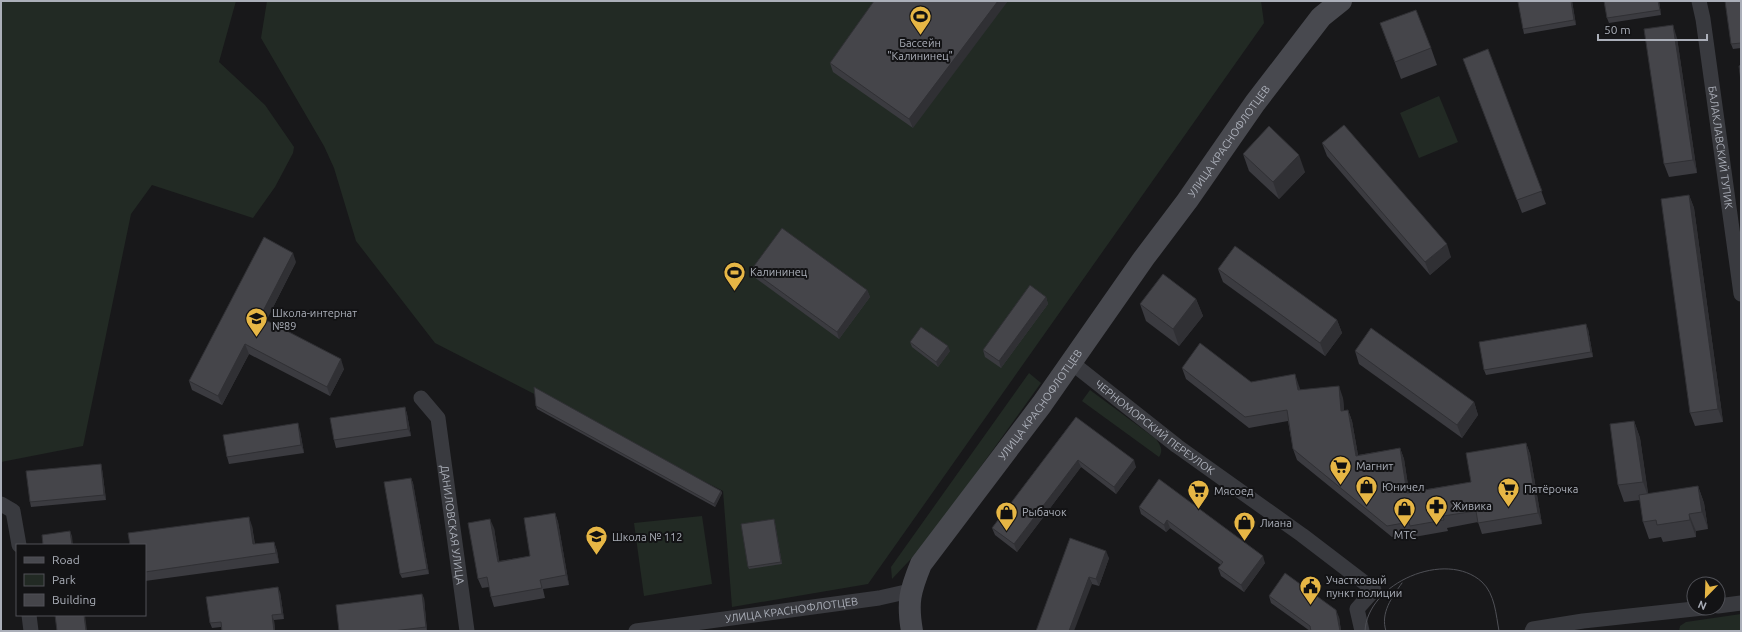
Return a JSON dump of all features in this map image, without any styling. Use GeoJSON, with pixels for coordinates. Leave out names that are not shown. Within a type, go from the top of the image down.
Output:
{"type":"FeatureCollection","features":[{"type":"Feature","properties":{"kind":"main road","name":"УЛИЦА КРАСНОФЛОТЦЕВ"},"geometry":{"type":"LineString","coordinates":[[910,591],[920,564],[1072,363],[1144,258],[1187,201],[1255,103],[1321,17],[1341,1]]}},
{"type":"Feature","properties":{"kind":"main road"},"geometry":{"type":"LineString","coordinates":[[910,591],[909,615],[912,631]]}},
{"type":"Feature","properties":{"kind":"street","name":"БАЛАКЛАВСКИЙ ТУПИК"},"geometry":{"type":"LineString","coordinates":[[1699,1],[1703,19],[1739,265],[1741,294]]}},
{"type":"Feature","properties":{"kind":"street","name":"ЧЕРНОМОРСКИЙ ПЕРЕУЛОК"},"geometry":{"type":"LineString","coordinates":[[1072,363],[1177,446],[1302,535],[1374,590],[1357,609],[1362,631]]}},
{"type":"Feature","properties":{"kind":"street","name":"ДАНИЛОВСКАЯ УЛИЦА"},"geometry":{"type":"LineString","coordinates":[[421,398],[438,418],[467,631]]}},
{"type":"Feature","properties":{"kind":"street"},"geometry":{"type":"LineString","coordinates":[[1,504],[14,511],[19,544]]}},
{"type":"Feature","properties":{"kind":"street","name":"УЛИЦА КРАСНОФЛОТЦЕВ"},"geometry":{"type":"LineString","coordinates":[[636,631],[879,598],[910,591]]}},
{"type":"Feature","properties":{"kind":"street"},"geometry":{"type":"LineString","coordinates":[[1726,605],[1741,603]]}},
{"type":"Feature","properties":{"kind":"street"},"geometry":{"type":"LineString","coordinates":[[1532,631],[1533,629],[1583,621],[1686,610]]}},
{"type":"Feature","properties":{"kind":"street"},"geometry":{"type":"LineString","coordinates":[[29,616],[31,631]]}},
{"type":"Feature","properties":{"kind":"green space"},"geometry":{"type":"Polygon","coordinates":[[[1,1],[236,1],[219,62],[265,105],[294,147],[293,153],[275,187],[253,218],[152,185],[131,214],[83,446],[1,462],[1,1]]]}},
{"type":"Feature","properties":{"kind":"green space","name":"Калининец"},"geometry":{"type":"Polygon","coordinates":[[[267,1],[1261,1],[1264,23],[868,584],[732,607],[723,491],[435,343],[356,241],[334,168],[324,146],[261,38],[267,1]]]}},
{"type":"Feature","properties":{"kind":"green space"},"geometry":{"type":"Polygon","coordinates":[[[1439,96],[1458,142],[1419,158],[1400,113],[1439,96]]]}},
{"type":"Feature","properties":{"kind":"green space"},"geometry":{"type":"Polygon","coordinates":[[[1029,373],[1041,383],[925,544],[892,579],[891,567],[1029,373]]]}},
{"type":"Feature","properties":{"kind":"green space"},"geometry":{"type":"Polygon","coordinates":[[[1090,390],[1156,439],[1161,450],[1159,457],[1082,401],[1090,390]]]}},
{"type":"Feature","properties":{"kind":"green space"},"geometry":{"type":"Polygon","coordinates":[[[702,516],[712,584],[644,596],[634,523],[702,516]]]}},
{"type":"Feature","properties":{"kind":"green space"},"geometry":{"type":"Polygon","coordinates":[[[1741,614],[1741,631],[1679,631],[1680,626],[1686,622],[1741,614]]]}},
{"type":"Feature","properties":{"kind":"building","name":"Бассейн \"Калининец\""},"geometry":{"type":"Polygon","coordinates":[[[874,1],[998,1],[909,119],[830,63],[874,1]]]}},
{"type":"Feature","properties":{"kind":"building"},"geometry":{"type":"Polygon","coordinates":[[[1571,1],[1574,20],[1523,29],[1518,2],[1571,1]]]}},
{"type":"Feature","properties":{"kind":"building"},"geometry":{"type":"Polygon","coordinates":[[[1604,1],[1658,1],[1660,10],[1607,18],[1604,1]]]}},
{"type":"Feature","properties":{"kind":"building"},"geometry":{"type":"Polygon","coordinates":[[[1725,1],[1741,1],[1741,43],[1731,44],[1725,1]]]}},
{"type":"Feature","properties":{"kind":"building"},"geometry":{"type":"Polygon","coordinates":[[[1416,10],[1431,48],[1395,62],[1380,23],[1416,10]]]}},
{"type":"Feature","properties":{"kind":"building"},"geometry":{"type":"Polygon","coordinates":[[[1673,25],[1693,160],[1664,164],[1644,29],[1673,25]]]}},
{"type":"Feature","properties":{"kind":"building"},"geometry":{"type":"Polygon","coordinates":[[[1488,49],[1542,191],[1517,200],[1463,59],[1488,49]]]}},
{"type":"Feature","properties":{"kind":"building"},"geometry":{"type":"Polygon","coordinates":[[[1741,65],[1741,81],[1739,66],[1741,65]]]}},
{"type":"Feature","properties":{"kind":"building"},"geometry":{"type":"Polygon","coordinates":[[[1344,125],[1447,244],[1425,262],[1322,143],[1344,125]]]}},
{"type":"Feature","properties":{"kind":"building"},"geometry":{"type":"Polygon","coordinates":[[[1269,126],[1299,155],[1273,182],[1243,154],[1269,126]]]}},
{"type":"Feature","properties":{"kind":"building"},"geometry":{"type":"Polygon","coordinates":[[[1689,195],[1718,409],[1690,413],[1661,199],[1689,195]]]}},
{"type":"Feature","properties":{"kind":"building"},"geometry":{"type":"Polygon","coordinates":[[[782,228],[867,290],[837,332],[751,270],[782,228]]]}},
{"type":"Feature","properties":{"kind":"building"},"geometry":{"type":"Polygon","coordinates":[[[264,237],[293,253],[260,317],[341,359],[327,387],[245,344],[218,396],[189,381],[264,237]]]}},
{"type":"Feature","properties":{"kind":"building"},"geometry":{"type":"Polygon","coordinates":[[[1235,246],[1337,320],[1320,343],[1218,269],[1235,246]]]}},
{"type":"Feature","properties":{"kind":"building"},"geometry":{"type":"Polygon","coordinates":[[[1163,274],[1196,299],[1173,329],[1140,304],[1163,274]]]}},
{"type":"Feature","properties":{"kind":"building"},"geometry":{"type":"Polygon","coordinates":[[[1030,285],[1046,297],[999,361],[983,350],[1030,285]]]}},
{"type":"Feature","properties":{"kind":"building"},"geometry":{"type":"Polygon","coordinates":[[[1586,324],[1591,352],[1484,370],[1479,342],[1586,324]]]}},
{"type":"Feature","properties":{"kind":"building"},"geometry":{"type":"Polygon","coordinates":[[[921,327],[948,346],[936,362],[910,342],[921,327]]]}},
{"type":"Feature","properties":{"kind":"building"},"geometry":{"type":"Polygon","coordinates":[[[1371,328],[1474,402],[1457,425],[1355,351],[1371,328]]]}},
{"type":"Feature","properties":{"kind":"building"},"geometry":{"type":"Polygon","coordinates":[[[1200,343],[1251,382],[1295,374],[1298,390],[1339,386],[1341,411],[1348,410],[1356,456],[1400,448],[1407,493],[1471,482],[1466,453],[1526,443],[1538,513],[1478,523],[1476,511],[1443,516],[1444,520],[1410,526],[1409,522],[1387,526],[1293,449],[1287,410],[1245,417],[1182,368],[1200,343]]]}},
{"type":"Feature","properties":{"kind":"building"},"geometry":{"type":"Polygon","coordinates":[[[534,387],[721,491],[714,504],[536,406],[534,387]]]}},
{"type":"Feature","properties":{"kind":"building"},"geometry":{"type":"Polygon","coordinates":[[[405,407],[408,429],[334,440],[330,418],[405,407]]]}},
{"type":"Feature","properties":{"kind":"building"},"geometry":{"type":"Polygon","coordinates":[[[1076,417],[1134,460],[1114,487],[1078,460],[1014,544],[992,528],[1076,417]]]}},
{"type":"Feature","properties":{"kind":"building"},"geometry":{"type":"Polygon","coordinates":[[[1634,421],[1643,482],[1618,485],[1610,424],[1634,421]]]}},
{"type":"Feature","properties":{"kind":"building"},"geometry":{"type":"Polygon","coordinates":[[[298,423],[301,445],[227,457],[223,435],[298,423]]]}},
{"type":"Feature","properties":{"kind":"building"},"geometry":{"type":"Polygon","coordinates":[[[101,464],[104,495],[30,502],[26,471],[101,464]]]}},
{"type":"Feature","properties":{"kind":"building"},"geometry":{"type":"Polygon","coordinates":[[[411,478],[427,569],[400,574],[384,482],[411,478]]]}},
{"type":"Feature","properties":{"kind":"building"},"geometry":{"type":"Polygon","coordinates":[[[1159,479],[1263,556],[1241,585],[1218,568],[1223,562],[1167,520],[1164,525],[1139,507],[1159,479]]]}},
{"type":"Feature","properties":{"kind":"building"},"geometry":{"type":"Polygon","coordinates":[[[1698,486],[1702,512],[1689,514],[1690,520],[1657,525],[1656,520],[1643,522],[1639,495],[1698,486]]]}},
{"type":"Feature","properties":{"kind":"building"},"geometry":{"type":"Polygon","coordinates":[[[555,513],[566,575],[540,580],[542,588],[491,597],[487,577],[478,579],[468,523],[490,519],[498,562],[530,556],[524,518],[555,513]]]}},
{"type":"Feature","properties":{"kind":"building"},"geometry":{"type":"Polygon","coordinates":[[[249,517],[253,544],[274,542],[276,553],[146,572],[146,544],[130,544],[128,533],[249,517]]]}},
{"type":"Feature","properties":{"kind":"building"},"geometry":{"type":"Polygon","coordinates":[[[774,519],[781,562],[748,567],[741,524],[774,519]]]}},
{"type":"Feature","properties":{"kind":"building"},"geometry":{"type":"Polygon","coordinates":[[[70,531],[72,544],[43,544],[42,535],[70,531]]]}},
{"type":"Feature","properties":{"kind":"building"},"geometry":{"type":"Polygon","coordinates":[[[1070,538],[1106,551],[1096,579],[1089,577],[1069,631],[1036,631],[1070,538]]]}},
{"type":"Feature","properties":{"kind":"building"},"geometry":{"type":"Polygon","coordinates":[[[1285,573],[1336,610],[1340,631],[1311,631],[1310,626],[1269,596],[1285,573]]]}},
{"type":"Feature","properties":{"kind":"building"},"geometry":{"type":"Polygon","coordinates":[[[278,587],[282,614],[272,615],[274,631],[222,631],[221,622],[210,623],[206,597],[278,587]]]}},
{"type":"Feature","properties":{"kind":"building"},"geometry":{"type":"Polygon","coordinates":[[[422,594],[426,627],[393,631],[339,631],[336,605],[422,594]]]}},
{"type":"Feature","properties":{"kind":"building"},"geometry":{"type":"Polygon","coordinates":[[[55,616],[84,616],[86,631],[57,631],[55,616]]]}},
{"type":"Feature","properties":{"kind":"tram line"},"geometry":{"type":"LineString","coordinates":[[1365,631],[1369,614],[1379,598],[1393,586],[1411,576],[1430,570],[1449,569],[1467,573],[1482,582],[1490,592],[1499,631]]}},
{"type":"Feature","properties":{"kind":"tram line"},"geometry":{"type":"LineString","coordinates":[[1386,631],[1386,612],[1391,600],[1402,583]]}},
{"type":"Feature","properties":{"kind":"place","name":"Бассейн \"Калининец\""},"geometry":{"type":"Point","coordinates":[920,36]}},
{"type":"Feature","properties":{"kind":"place","name":"Калининец"},"geometry":{"type":"Point","coordinates":[735,292]}},
{"type":"Feature","properties":{"kind":"place","name":"Школа-интернат №89"},"geometry":{"type":"Point","coordinates":[257,338]}},
{"type":"Feature","properties":{"kind":"place","name":"Магнит"},"geometry":{"type":"Point","coordinates":[1340,486]}},
{"type":"Feature","properties":{"kind":"place","name":"Юничел"},"geometry":{"type":"Point","coordinates":[1366,506]}},
{"type":"Feature","properties":{"kind":"place","name":"Пятёрочка"},"geometry":{"type":"Point","coordinates":[1509,508]}},
{"type":"Feature","properties":{"kind":"place","name":"Мясоед"},"geometry":{"type":"Point","coordinates":[1199,510]}},
{"type":"Feature","properties":{"kind":"place","name":"Живика"},"geometry":{"type":"Point","coordinates":[1437,526]}},
{"type":"Feature","properties":{"kind":"place","name":"МТС"},"geometry":{"type":"Point","coordinates":[1405,528]}},
{"type":"Feature","properties":{"kind":"place","name":"Рыбачок"},"geometry":{"type":"Point","coordinates":[1007,532]}},
{"type":"Feature","properties":{"kind":"place","name":"Лиана"},"geometry":{"type":"Point","coordinates":[1244,542]}},
{"type":"Feature","properties":{"kind":"place","name":"Школа № 112"},"geometry":{"type":"Point","coordinates":[596,556]}},
{"type":"Feature","properties":{"kind":"place","name":"Участковый пункт полиции"},"geometry":{"type":"Point","coordinates":[1311,606]}}]}
